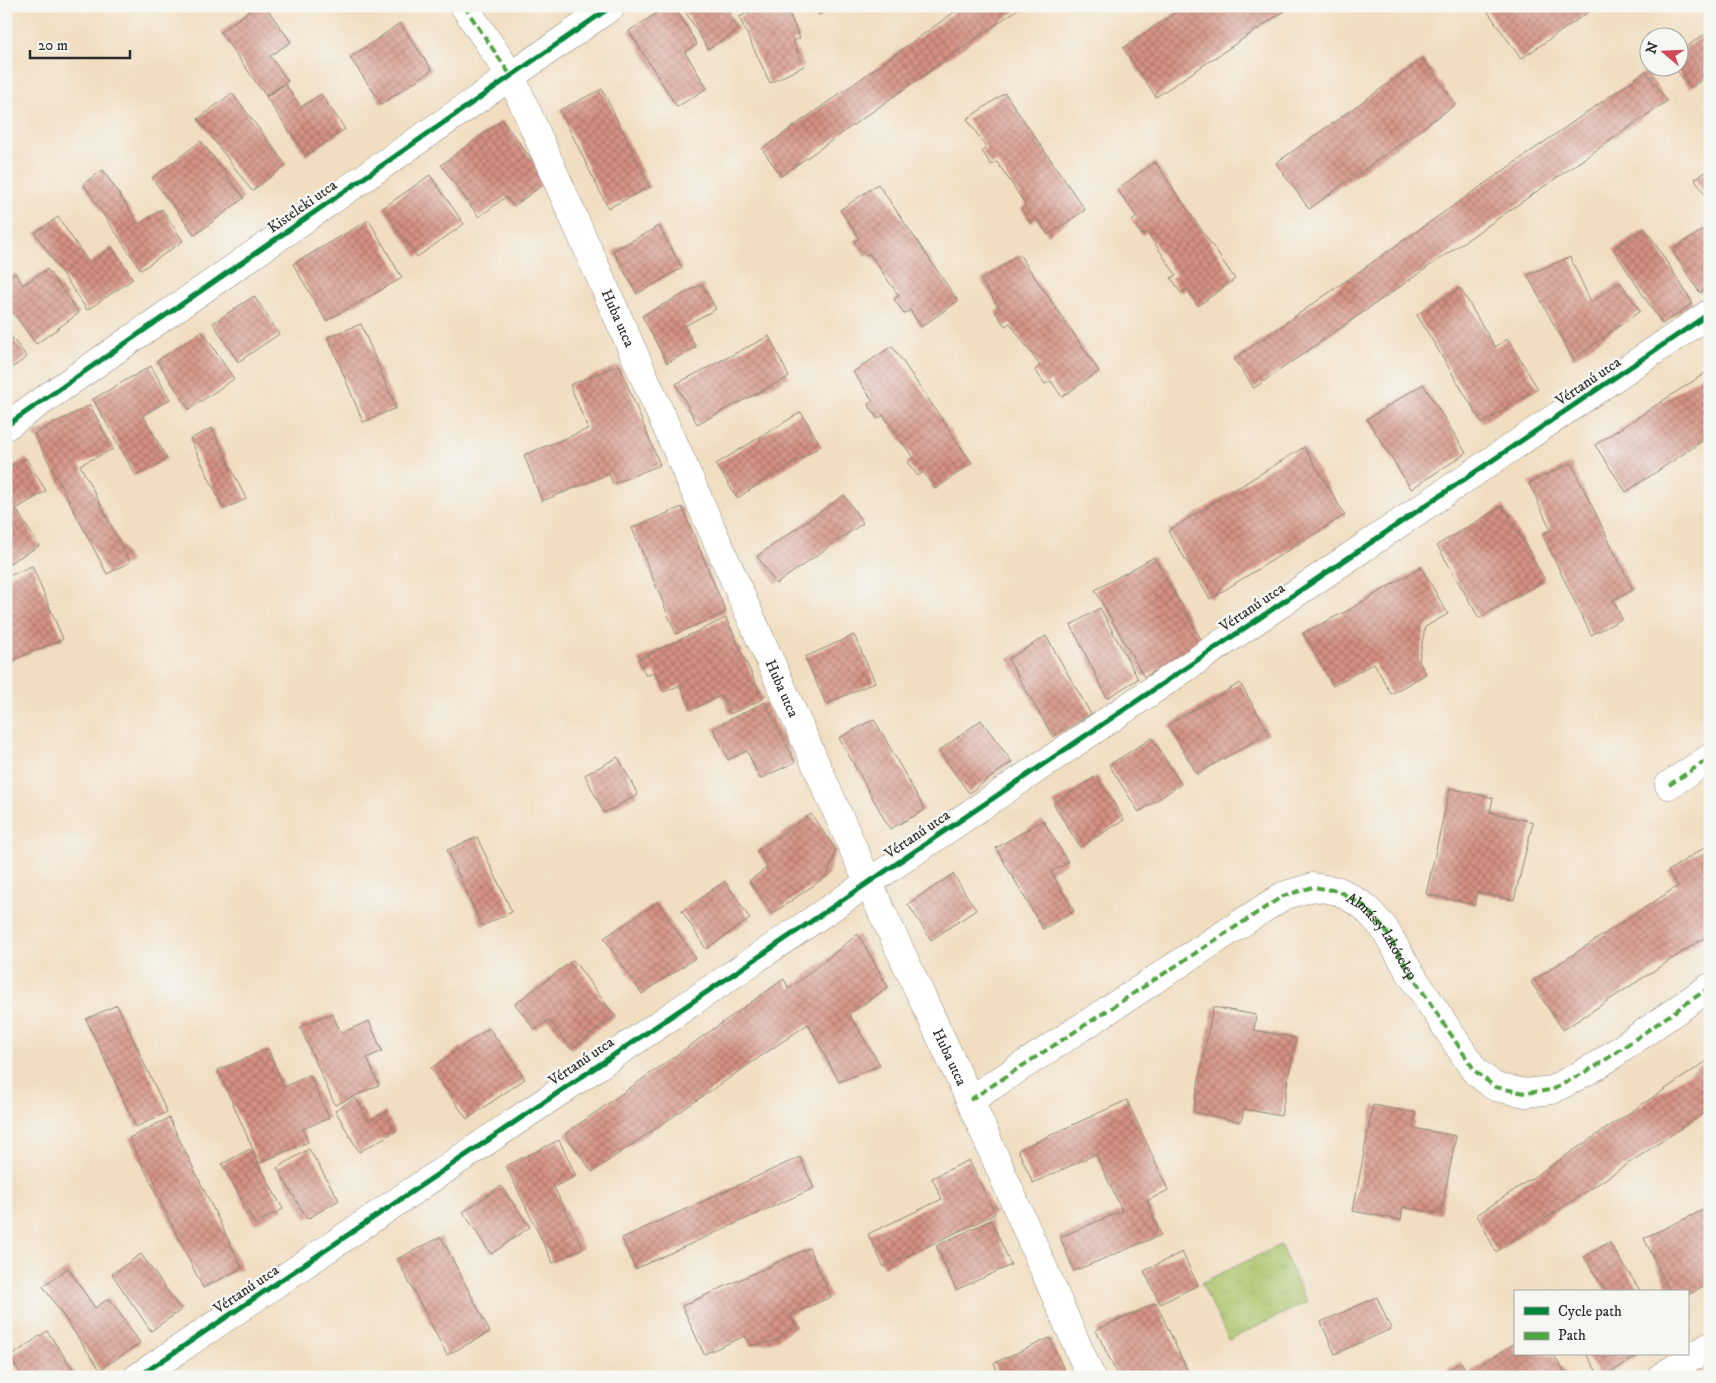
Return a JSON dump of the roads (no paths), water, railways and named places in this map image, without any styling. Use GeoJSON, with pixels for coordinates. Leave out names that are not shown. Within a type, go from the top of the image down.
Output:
{"type":"FeatureCollection","features":[{"type":"Feature","properties":{"kind":"street","name":"Huba utca"},"geometry":{"type":"LineString","coordinates":[[464,6],[511,76],[868,882],[970,1100],[1091,1377]]}},
{"type":"Feature","properties":{"kind":"street","name":"Kisteleki utca"},"geometry":{"type":"LineString","coordinates":[[6,426],[612,6]]}},
{"type":"Feature","properties":{"kind":"street","name":"Vértanú utca"},"geometry":{"type":"LineString","coordinates":[[138,1377],[1710,313]]}},
{"type":"Feature","properties":{"kind":"street"},"geometry":{"type":"LineString","coordinates":[[1670,785],[1710,758]]}},
{"type":"Feature","properties":{"kind":"street","name":"Almássy lakótelep"},"geometry":{"type":"LineString","coordinates":[[970,1100],[1283,896],[1313,887],[1339,891],[1364,906],[1384,928],[1409,971],[1475,1071],[1495,1087],[1525,1093],[1552,1090],[1598,1065],[1710,987]]}},
{"type":"Feature","properties":{"kind":"street"},"geometry":{"type":"LineString","coordinates":[[1661,1377],[1710,1346]]}}]}
